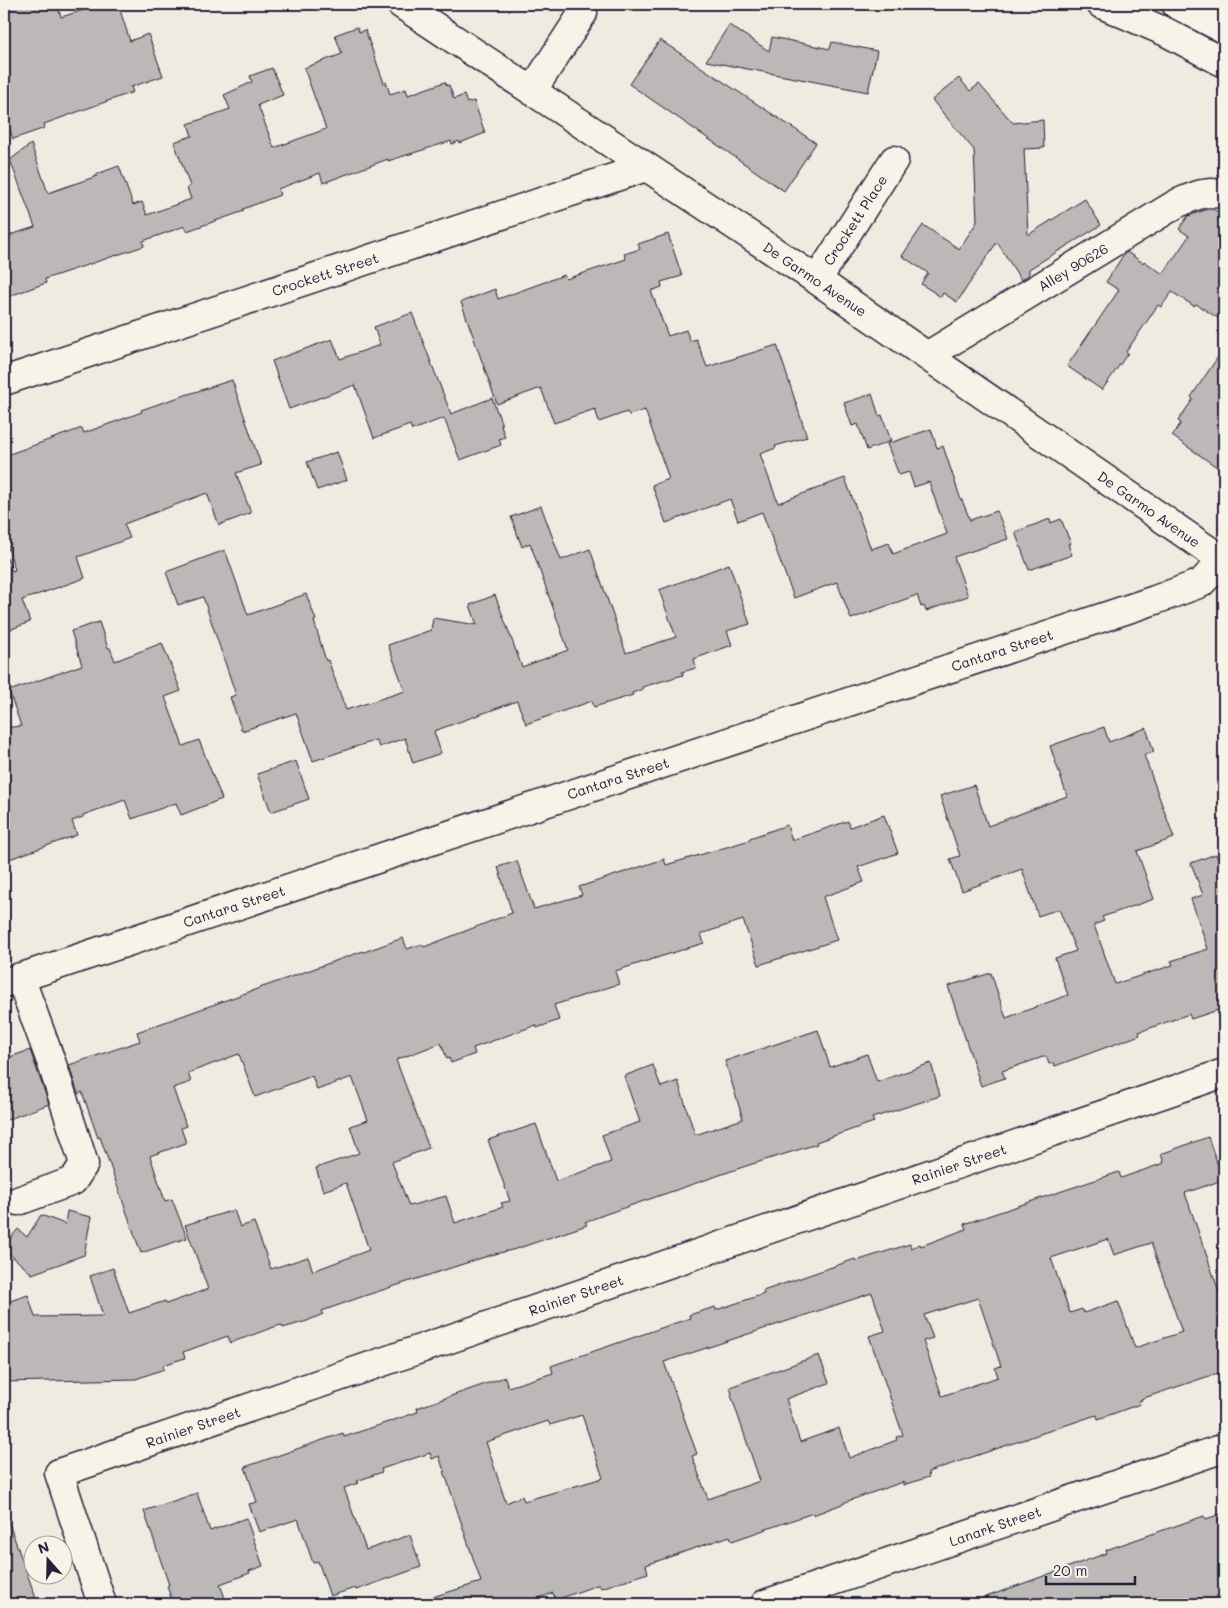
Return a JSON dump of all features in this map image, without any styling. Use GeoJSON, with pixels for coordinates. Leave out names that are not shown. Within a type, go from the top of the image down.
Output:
{"type":"FeatureCollection","features":[{"type":"Feature","properties":{"kind":"main road","name":"De Garmo Avenue"},"geometry":{"type":"LineString","coordinates":[[401,4],[817,280],[1224,560]]}},
{"type":"Feature","properties":{"kind":"main road"},"geometry":{"type":"LineString","coordinates":[[1101,4],[1166,32],[1224,63]]}},
{"type":"Feature","properties":{"kind":"main road"},"geometry":{"type":"LineString","coordinates":[[1176,4],[1224,29]]}},
{"type":"Feature","properties":{"kind":"main road"},"geometry":{"type":"LineString","coordinates":[[532,91],[583,13]]}},
{"type":"Feature","properties":{"kind":"main road","name":"Crockett Place"},"geometry":{"type":"LineString","coordinates":[[817,280],[894,160]]}},
{"type":"Feature","properties":{"kind":"main road","name":"Crockett Street"},"geometry":{"type":"LineString","coordinates":[[4,381],[646,167]]}},
{"type":"Feature","properties":{"kind":"main road","name":"Alley 90626"},"geometry":{"type":"LineString","coordinates":[[926,356],[1176,204],[1198,195],[1216,192],[1224,195]]}},
{"type":"Feature","properties":{"kind":"main road","name":"Cantara Street"},"geometry":{"type":"LineString","coordinates":[[12,980],[1155,600],[1201,583],[1224,560]]}},
{"type":"Feature","properties":{"kind":"main road"},"geometry":{"type":"LineString","coordinates":[[12,980],[53,1067],[84,1164],[73,1181],[18,1201]]}},
{"type":"Feature","properties":{"kind":"main road","name":"Rainier Street"},"geometry":{"type":"LineString","coordinates":[[102,1604],[59,1472],[1224,1073]]}},
{"type":"Feature","properties":{"kind":"main road","name":"Lanark Street"},"geometry":{"type":"LineString","coordinates":[[766,1604],[1224,1448]]}},
{"type":"Feature","properties":{"kind":"building"},"geometry":{"type":"Polygon","coordinates":[[[4,4],[57,4],[61,17],[103,4],[118,4],[130,41],[148,34],[163,76],[131,87],[133,92],[44,124],[45,128],[13,139],[4,112],[4,4]]]}},
{"type":"Feature","properties":{"kind":"building"},"geometry":{"type":"Polygon","coordinates":[[[729,25],[769,51],[772,37],[830,49],[832,42],[877,51],[868,92],[706,61],[729,25]]]}},
{"type":"Feature","properties":{"kind":"building"},"geometry":{"type":"Polygon","coordinates":[[[357,27],[359,32],[365,30],[384,83],[386,82],[390,94],[406,89],[408,95],[445,82],[447,86],[449,85],[454,99],[464,95],[467,103],[474,101],[485,133],[460,143],[459,141],[452,144],[451,141],[388,161],[388,159],[323,183],[320,173],[278,189],[280,195],[243,209],[244,211],[187,231],[185,226],[143,241],[144,246],[45,279],[46,283],[4,298],[4,240],[10,238],[10,235],[35,227],[10,160],[31,144],[48,193],[97,176],[97,174],[119,166],[133,205],[142,202],[147,215],[191,199],[187,188],[190,186],[174,142],[192,136],[188,124],[230,109],[224,95],[252,82],[250,76],[272,68],[283,95],[258,105],[274,148],[326,129],[304,68],[342,54],[335,35],[357,27]]]}},
{"type":"Feature","properties":{"kind":"building"},"geometry":{"type":"Polygon","coordinates":[[[660,40],[816,143],[784,191],[629,84],[660,40]]]}},
{"type":"Feature","properties":{"kind":"building"},"geometry":{"type":"Polygon","coordinates":[[[959,78],[970,91],[979,84],[1013,123],[1043,120],[1044,148],[1024,149],[1028,235],[1085,199],[1101,225],[1029,269],[1029,275],[1021,280],[997,242],[957,302],[943,293],[941,297],[921,284],[928,273],[902,256],[923,225],[959,249],[977,222],[974,150],[932,100],[959,78]]]}},
{"type":"Feature","properties":{"kind":"building"},"geometry":{"type":"Polygon","coordinates":[[[1213,209],[1224,216],[1224,322],[1196,304],[1194,306],[1172,292],[1161,307],[1158,305],[1102,390],[1067,366],[1119,290],[1106,282],[1124,254],[1127,252],[1163,274],[1189,236],[1179,229],[1188,216],[1213,209]]]}},
{"type":"Feature","properties":{"kind":"building"},"geometry":{"type":"Polygon","coordinates":[[[668,234],[682,276],[661,282],[662,287],[651,291],[668,336],[686,330],[690,341],[696,339],[707,367],[777,345],[807,437],[775,446],[776,448],[760,454],[778,503],[845,478],[871,549],[889,543],[893,554],[947,534],[929,482],[914,487],[909,472],[899,475],[887,444],[931,429],[937,448],[943,446],[961,500],[970,520],[997,511],[1008,539],[954,557],[968,596],[926,611],[924,606],[921,607],[917,595],[851,619],[837,582],[794,598],[762,512],[738,521],[730,499],[666,523],[652,485],[669,479],[645,410],[629,415],[627,412],[599,422],[595,409],[554,423],[541,388],[497,404],[461,302],[495,289],[498,299],[564,275],[566,279],[626,259],[624,254],[640,249],[638,244],[668,234]]]}},
{"type":"Feature","properties":{"kind":"building"},"geometry":{"type":"Polygon","coordinates":[[[412,313],[451,414],[492,398],[505,437],[499,439],[501,445],[460,460],[444,418],[412,430],[410,425],[374,438],[355,385],[289,409],[272,361],[332,339],[340,359],[380,345],[374,327],[412,313]]]}},
{"type":"Feature","properties":{"kind":"building"},"geometry":{"type":"Polygon","coordinates":[[[1224,348],[1224,472],[1172,436],[1181,423],[1178,421],[1193,399],[1191,397],[1224,348]]]}},
{"type":"Feature","properties":{"kind":"building"},"geometry":{"type":"Polygon","coordinates":[[[232,380],[261,465],[236,473],[251,513],[219,525],[207,493],[124,524],[130,538],[78,557],[85,578],[22,600],[30,622],[4,632],[4,558],[7,558],[12,571],[15,570],[4,535],[4,456],[82,428],[84,433],[142,412],[141,410],[232,380]]]}},
{"type":"Feature","properties":{"kind":"building"},"geometry":{"type":"Polygon","coordinates":[[[872,394],[879,416],[882,415],[891,441],[867,450],[858,424],[852,426],[844,403],[872,394]]]}},
{"type":"Feature","properties":{"kind":"building"},"geometry":{"type":"Polygon","coordinates":[[[337,452],[347,480],[317,490],[307,462],[337,452]]]}},
{"type":"Feature","properties":{"kind":"building"},"geometry":{"type":"Polygon","coordinates":[[[541,506],[561,560],[590,549],[626,653],[676,637],[659,590],[729,564],[750,624],[727,631],[732,645],[694,659],[696,668],[682,672],[683,675],[642,687],[643,689],[632,693],[633,695],[594,707],[592,701],[526,724],[517,701],[434,731],[441,753],[413,763],[405,738],[379,747],[376,740],[313,761],[296,713],[242,731],[230,697],[236,695],[203,597],[178,605],[166,572],[225,550],[248,615],[306,594],[316,620],[314,621],[326,661],[328,660],[346,710],[405,691],[388,645],[431,630],[433,618],[477,625],[470,605],[495,595],[522,667],[568,650],[530,543],[522,547],[511,517],[541,506]]]}},
{"type":"Feature","properties":{"kind":"building"},"geometry":{"type":"Polygon","coordinates":[[[1050,519],[1051,523],[1061,519],[1071,544],[1068,544],[1072,555],[1029,570],[1015,532],[1050,519]]]}},
{"type":"Feature","properties":{"kind":"building"},"geometry":{"type":"Polygon","coordinates":[[[99,622],[108,648],[110,648],[115,661],[162,643],[181,691],[165,697],[183,746],[199,740],[222,799],[181,815],[176,803],[132,819],[125,800],[83,815],[83,817],[72,821],[77,835],[4,861],[4,728],[21,726],[9,691],[82,665],[71,631],[99,622]]]}},
{"type":"Feature","properties":{"kind":"building"},"geometry":{"type":"Polygon","coordinates":[[[1104,727],[1109,742],[1146,728],[1154,752],[1144,755],[1174,838],[1137,851],[1154,899],[1102,917],[1104,921],[1094,925],[1115,984],[1173,965],[1171,961],[1208,949],[1191,899],[1203,895],[1191,863],[1216,854],[1224,878],[1224,1008],[1191,1019],[1189,1014],[1139,1032],[1140,1035],[1055,1066],[1054,1063],[1049,1064],[1046,1056],[1002,1071],[1005,1078],[981,1086],[948,986],[991,973],[1006,1018],[1068,995],[1055,958],[1076,951],[1059,909],[1038,916],[1022,869],[962,891],[950,859],[960,856],[940,796],[974,785],[988,826],[1067,796],[1050,746],[1104,727]]]}},
{"type":"Feature","properties":{"kind":"building"},"geometry":{"type":"Polygon","coordinates":[[[296,761],[309,799],[271,812],[257,774],[296,761]]]}},
{"type":"Feature","properties":{"kind":"building"},"geometry":{"type":"Polygon","coordinates":[[[884,815],[898,853],[858,867],[864,882],[823,897],[837,940],[759,965],[743,920],[701,934],[704,943],[615,971],[619,984],[554,1005],[559,1020],[537,1028],[536,1025],[473,1048],[475,1054],[451,1063],[449,1058],[447,1059],[441,1043],[396,1060],[429,1148],[392,1162],[409,1206],[446,1196],[455,1223],[503,1207],[501,1203],[510,1201],[488,1140],[536,1124],[556,1181],[611,1162],[602,1135],[640,1122],[624,1076],[653,1065],[661,1087],[678,1081],[695,1135],[743,1119],[725,1061],[818,1030],[830,1067],[867,1054],[877,1082],[931,1063],[940,1096],[872,1118],[874,1122],[816,1142],[817,1144],[606,1214],[585,1222],[587,1225],[364,1296],[322,1311],[323,1314],[307,1321],[283,1328],[282,1325],[277,1326],[230,1343],[228,1336],[183,1352],[185,1358],[163,1365],[164,1369],[136,1379],[4,1382],[4,1303],[28,1295],[35,1317],[103,1316],[90,1276],[113,1268],[129,1313],[165,1301],[166,1304],[208,1289],[185,1225],[234,1210],[240,1227],[254,1222],[271,1269],[308,1257],[313,1271],[369,1250],[346,1183],[323,1191],[316,1168],[359,1153],[350,1126],[368,1120],[352,1077],[317,1090],[312,1076],[255,1097],[239,1054],[188,1073],[191,1082],[173,1088],[186,1126],[181,1128],[186,1143],[150,1156],[165,1201],[172,1199],[187,1238],[141,1253],[100,1137],[98,1138],[82,1092],[78,1094],[69,1065],[140,1041],[137,1032],[363,951],[403,938],[407,949],[422,944],[424,947],[512,913],[498,867],[517,861],[534,909],[582,895],[579,887],[664,859],[666,865],[750,840],[750,838],[787,825],[792,840],[848,821],[850,827],[884,815]]]}},
{"type":"Feature","properties":{"kind":"building"},"geometry":{"type":"Polygon","coordinates":[[[30,1050],[49,1104],[4,1121],[4,1059],[30,1050]]]}},
{"type":"Feature","properties":{"kind":"building"},"geometry":{"type":"Polygon","coordinates":[[[1208,1137],[1223,1180],[1185,1193],[1224,1306],[1224,1371],[1141,1399],[1139,1401],[1140,1404],[1098,1419],[1097,1415],[1093,1416],[928,1472],[929,1477],[903,1485],[903,1482],[813,1515],[813,1513],[732,1541],[730,1536],[646,1565],[648,1573],[601,1588],[597,1585],[556,1600],[553,1593],[522,1604],[427,1604],[426,1599],[481,1582],[439,1456],[432,1459],[430,1453],[381,1469],[382,1472],[344,1488],[366,1550],[410,1535],[421,1567],[356,1590],[355,1588],[330,1596],[318,1561],[313,1563],[298,1519],[259,1532],[249,1504],[257,1502],[245,1467],[343,1433],[344,1437],[418,1412],[417,1408],[505,1377],[508,1387],[553,1373],[551,1366],[690,1318],[689,1315],[715,1307],[716,1310],[764,1294],[763,1291],[855,1259],[856,1261],[910,1244],[911,1248],[920,1244],[921,1246],[966,1229],[964,1224],[1119,1172],[1121,1178],[1164,1163],[1161,1154],[1208,1137]],[[1108,1239],[1051,1258],[1070,1313],[1082,1309],[1084,1313],[1118,1301],[1135,1348],[1182,1332],[1151,1243],[1114,1255],[1108,1239]],[[872,1293],[664,1362],[697,1454],[692,1456],[708,1499],[760,1481],[730,1387],[819,1355],[829,1383],[786,1399],[800,1442],[839,1428],[849,1458],[897,1440],[896,1437],[903,1435],[869,1336],[885,1331],[872,1293]],[[978,1298],[924,1315],[933,1338],[923,1341],[942,1396],[998,1377],[995,1368],[1001,1366],[978,1298]],[[582,1415],[550,1425],[548,1421],[486,1442],[506,1503],[522,1496],[524,1501],[603,1478],[582,1415]]]}},
{"type":"Feature","properties":{"kind":"building"},"geometry":{"type":"Polygon","coordinates":[[[67,1211],[91,1217],[84,1255],[32,1274],[4,1249],[4,1246],[18,1229],[27,1237],[41,1215],[65,1224],[67,1211]]]}},
{"type":"Feature","properties":{"kind":"building"},"geometry":{"type":"Polygon","coordinates":[[[197,1493],[210,1531],[246,1518],[263,1566],[220,1584],[227,1604],[173,1604],[167,1586],[169,1585],[144,1511],[197,1493]]]}},
{"type":"Feature","properties":{"kind":"building"},"geometry":{"type":"Polygon","coordinates":[[[1224,1513],[1224,1593],[1216,1596],[1219,1604],[975,1604],[975,1601],[1107,1553],[1106,1550],[1204,1516],[1206,1519],[1224,1513]]]}},
{"type":"Feature","properties":{"kind":"building"},"geometry":{"type":"Polygon","coordinates":[[[7,1518],[22,1560],[22,1586],[32,1586],[38,1604],[4,1604],[4,1519],[7,1518]]]}}]}
